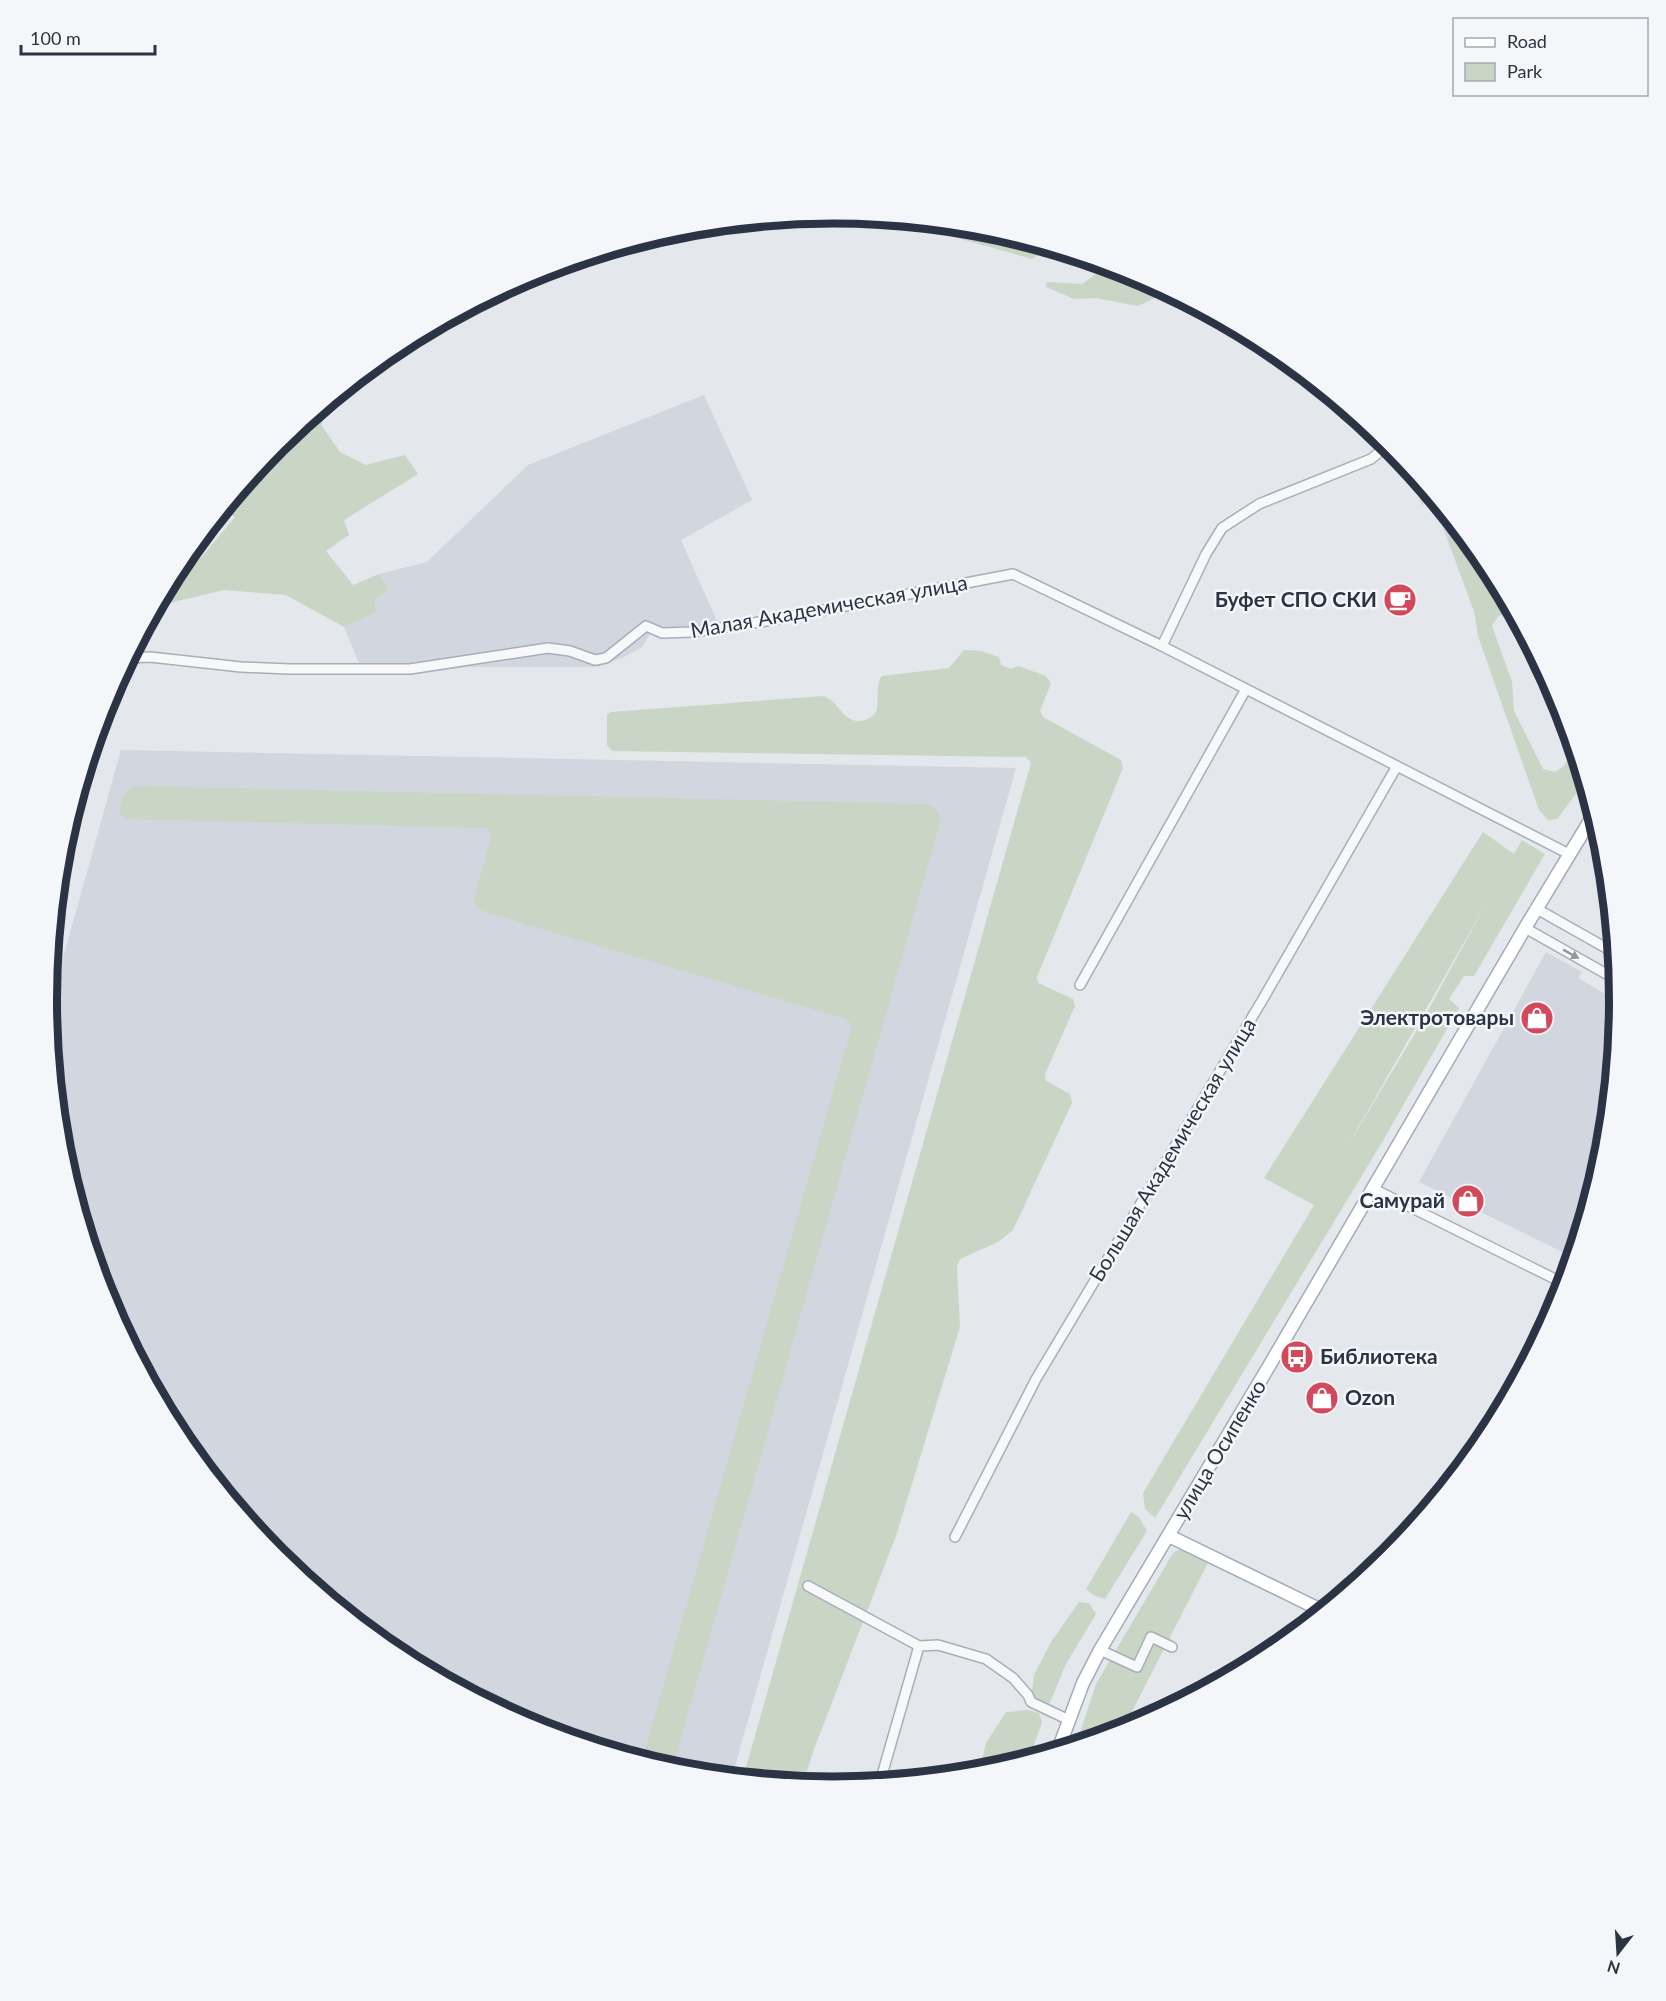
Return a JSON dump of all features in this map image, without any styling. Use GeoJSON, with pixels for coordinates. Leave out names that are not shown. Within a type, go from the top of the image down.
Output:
{"type":"FeatureCollection","features":[{"type":"Feature","properties":{"kind":"main road","name":"улица Осипенко"},"geometry":{"type":"LineString","coordinates":[[1061,1742],[1083,1683],[1100,1650],[1588,823]]}},
{"type":"Feature","properties":{"kind":"main road"},"geometry":{"type":"LineString","coordinates":[[1169,1536],[1316,1607]]}},
{"type":"Feature","properties":{"kind":"street"},"geometry":{"type":"LineString","coordinates":[[1381,451],[1371,459],[1259,504],[1222,528],[1206,554],[1162,646],[1569,854]]}},
{"type":"Feature","properties":{"kind":"street","name":"Малая Академическая улица"},"geometry":{"type":"LineString","coordinates":[[137,658],[289,669],[410,669],[548,648],[570,651],[596,660],[606,658],[646,626],[662,633],[692,632],[773,620],[1013,574],[1162,646]]}},
{"type":"Feature","properties":{"kind":"street"},"geometry":{"type":"LineString","coordinates":[[1080,985],[1246,689]]}},
{"type":"Feature","properties":{"kind":"street","name":"Большая Академическая улица"},"geometry":{"type":"LineString","coordinates":[[955,1537],[1036,1379],[1263,999],[1397,766]]}},
{"type":"Feature","properties":{"kind":"street"},"geometry":{"type":"LineString","coordinates":[[1537,909],[1607,948]]}},
{"type":"Feature","properties":{"kind":"street"},"geometry":{"type":"LineString","coordinates":[[1525,928],[1608,975]]}},
{"type":"Feature","properties":{"kind":"street"},"geometry":{"type":"LineString","coordinates":[[1372,1188],[1557,1280]]}},
{"type":"Feature","properties":{"kind":"street"},"geometry":{"type":"LineString","coordinates":[[808,1586],[919,1646],[938,1645],[986,1659],[1013,1678],[1031,1702],[1069,1720]]}},
{"type":"Feature","properties":{"kind":"street"},"geometry":{"type":"LineString","coordinates":[[1100,1650],[1137,1667],[1150,1637],[1172,1647]]}},
{"type":"Feature","properties":{"kind":"street"},"geometry":{"type":"LineString","coordinates":[[882,1775],[919,1646]]}},
{"type":"Feature","properties":{"kind":"shaded area"},"geometry":{"type":"Polygon","coordinates":[[[704,395],[752,500],[681,540],[720,628],[653,629],[642,647],[598,667],[469,667],[412,674],[364,675],[344,627],[377,612],[374,600],[389,590],[379,574],[427,562],[528,465],[704,395]]]}},
{"type":"Feature","properties":{"kind":"shaded area"},"geometry":{"type":"Polygon","coordinates":[[[1416,489],[1428,503],[1422,505],[1416,489]]]}},
{"type":"Feature","properties":{"kind":"shaded area"},"geometry":{"type":"Polygon","coordinates":[[[1438,515],[1483,577],[1474,611],[1438,515]]]}},
{"type":"Feature","properties":{"kind":"shaded area"},"geometry":{"type":"Polygon","coordinates":[[[121,750],[1016,768],[734,1770],[682,1762],[584,1735],[536,1717],[445,1673],[402,1646],[321,1584],[250,1512],[217,1473],[161,1388],[137,1344],[98,1250],[83,1201],[64,1102],[59,1051],[58,976],[121,750]]]}},
{"type":"Feature","properties":{"kind":"shaded area"},"geometry":{"type":"Polygon","coordinates":[[[1546,952],[1582,972],[1578,978],[1609,996],[1607,1051],[1594,1152],[1583,1201],[1567,1254],[1419,1182],[1546,952]]]}},
{"type":"Feature","properties":{"kind":"green space"},"geometry":{"type":"Polygon","coordinates":[[[947,233],[984,239],[1041,253],[1032,259],[947,233]]]}},
{"type":"Feature","properties":{"kind":"green space"},"geometry":{"type":"Polygon","coordinates":[[[1098,272],[1158,297],[1138,306],[1095,298],[1074,299],[1046,287],[1047,282],[1082,284],[1098,272]]]}},
{"type":"Feature","properties":{"kind":"green space"},"geometry":{"type":"Polygon","coordinates":[[[322,416],[322,426],[340,452],[366,465],[405,455],[418,474],[344,520],[349,535],[326,551],[353,585],[379,574],[389,590],[374,600],[377,612],[344,627],[286,595],[224,590],[166,604],[178,584],[235,517],[229,513],[250,489],[284,452],[322,416]]]}},
{"type":"Feature","properties":{"kind":"green space"},"geometry":{"type":"Polygon","coordinates":[[[1454,535],[1506,614],[1498,616],[1492,626],[1512,682],[1514,711],[1543,769],[1555,772],[1564,766],[1570,756],[1580,789],[1557,819],[1548,820],[1539,810],[1478,636],[1474,611],[1447,537],[1454,535]]]}},
{"type":"Feature","properties":{"kind":"green space"},"geometry":{"type":"Polygon","coordinates":[[[964,650],[981,651],[999,657],[1001,665],[1011,669],[1018,666],[1046,676],[1051,683],[1040,711],[1043,717],[1121,760],[1123,768],[1037,977],[1038,983],[1073,999],[1075,1006],[1045,1074],[1046,1081],[1070,1094],[1072,1103],[1013,1230],[998,1242],[960,1259],[957,1266],[960,1327],[896,1536],[806,1776],[745,1771],[1031,763],[1026,757],[612,751],[607,745],[607,715],[611,712],[823,696],[832,701],[847,717],[858,721],[872,717],[875,712],[879,681],[882,676],[949,668],[964,650]]]}},
{"type":"Feature","properties":{"kind":"green space"},"geometry":{"type":"Polygon","coordinates":[[[136,786],[925,804],[933,807],[939,813],[941,819],[675,1760],[644,1753],[852,1025],[846,1019],[484,912],[476,907],[474,899],[492,834],[486,828],[128,819],[121,815],[119,809],[125,792],[136,786]]]}},
{"type":"Feature","properties":{"kind":"green space"},"geometry":{"type":"Polygon","coordinates":[[[1483,832],[1514,854],[1522,840],[1545,854],[1474,976],[1464,976],[1449,999],[1459,1008],[1381,1144],[1155,1518],[1145,1509],[1143,1493],[1314,1205],[1264,1178],[1483,832]],[[1487,902],[1346,1149],[1424,1018],[1487,902]]]}},
{"type":"Feature","properties":{"kind":"green space"},"geometry":{"type":"Polygon","coordinates":[[[1131,1512],[1139,1517],[1147,1531],[1105,1599],[1093,1595],[1086,1589],[1131,1512]]]}},
{"type":"Feature","properties":{"kind":"green space"},"geometry":{"type":"Polygon","coordinates":[[[1180,1549],[1208,1563],[1129,1717],[1079,1736],[1096,1684],[1173,1553],[1180,1549]]]}},
{"type":"Feature","properties":{"kind":"green space"},"geometry":{"type":"Polygon","coordinates":[[[1079,1602],[1089,1603],[1096,1614],[1066,1664],[1049,1705],[1031,1698],[1034,1675],[1051,1642],[1079,1602]]]}},
{"type":"Feature","properties":{"kind":"green space"},"geometry":{"type":"Polygon","coordinates":[[[1028,1710],[1039,1713],[1042,1722],[1032,1750],[981,1762],[986,1743],[1006,1712],[1028,1710]]]}},
{"type":"Feature","properties":{"kind":"place","name":"Буфет СПО СКИ"},"geometry":{"type":"Point","coordinates":[1400,600]}},
{"type":"Feature","properties":{"kind":"place","name":"Электротовары"},"geometry":{"type":"Point","coordinates":[1537,1018]}},
{"type":"Feature","properties":{"kind":"place","name":"Самурай"},"geometry":{"type":"Point","coordinates":[1468,1201]}},
{"type":"Feature","properties":{"kind":"place","name":"Библиотека"},"geometry":{"type":"Point","coordinates":[1297,1357]}},
{"type":"Feature","properties":{"kind":"place","name":"Ozon"},"geometry":{"type":"Point","coordinates":[1322,1398]}}]}
